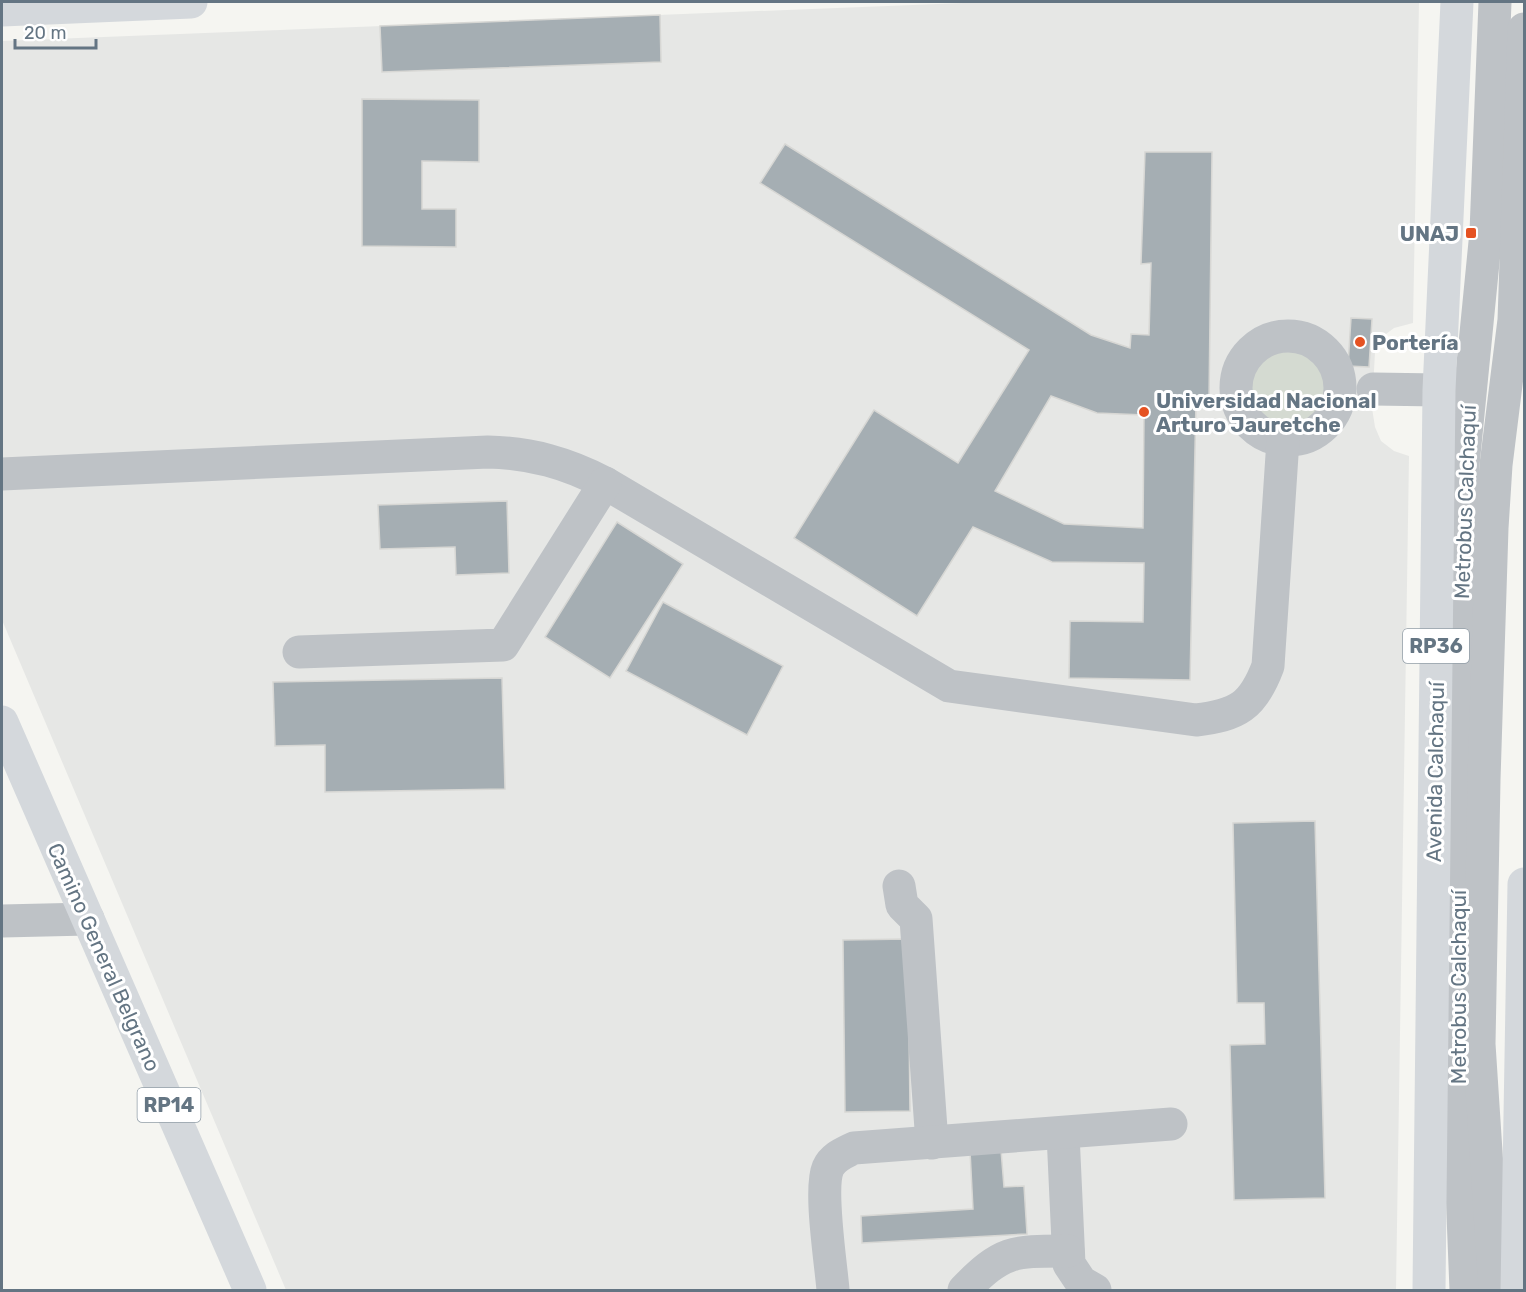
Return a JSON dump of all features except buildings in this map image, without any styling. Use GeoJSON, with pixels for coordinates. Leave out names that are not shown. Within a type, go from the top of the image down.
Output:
{"type":"FeatureCollection","features":[{"type":"Feature","properties":{"kind":"main road"},"geometry":{"type":"LineString","coordinates":[[2,10],[82,3],[191,2]]}},
{"type":"Feature","properties":{"kind":"main road","name":"Avenida Calchaquí"},"geometry":{"type":"LineString","coordinates":[[1429,1290],[1439,390],[1457,2]]}},
{"type":"Feature","properties":{"kind":"main road","name":"Camino General Belgrano"},"geometry":{"type":"LineString","coordinates":[[2,722],[250,1290]]}},
{"type":"Feature","properties":{"kind":"main road"},"geometry":{"type":"LineString","coordinates":[[1517,1290],[1523,1066],[1524,884]]}},
{"type":"Feature","properties":{"kind":"street","name":"Metrobus Calchaquí"},"geometry":{"type":"LineString","coordinates":[[1466,1290],[1457,1065],[1463,465],[1486,232],[1495,2]]}},
{"type":"Feature","properties":{"kind":"street","name":"Metrobus Calchaquí"},"geometry":{"type":"LineString","coordinates":[[1495,1290],[1479,1044],[1484,780],[1496,465],[1514,320],[1524,29]]}},
{"type":"Feature","properties":{"kind":"street"},"geometry":{"type":"LineString","coordinates":[[1373,389],[1439,390]]}},
{"type":"Feature","properties":{"kind":"street"},"geometry":{"type":"LineString","coordinates":[[2,474],[488,453],[516,453],[544,458],[577,469],[605,483],[949,687],[1196,720],[1221,717],[1242,709],[1260,689],[1268,666],[1283,441]]}},
{"type":"Feature","properties":{"kind":"street"},"geometry":{"type":"LineString","coordinates":[[299,652],[503,645],[605,483]]}},
{"type":"Feature","properties":{"kind":"street"},"geometry":{"type":"LineString","coordinates":[[886,895],[916,919],[932,1143]]}},
{"type":"Feature","properties":{"kind":"street"},"geometry":{"type":"LineString","coordinates":[[2,921],[88,919]]}},
{"type":"Feature","properties":{"kind":"street"},"geometry":{"type":"LineString","coordinates":[[833,1290],[825,1191],[828,1168],[838,1155],[854,1148],[1063,1134],[1171,1124]]}},
{"type":"Feature","properties":{"kind":"street"},"geometry":{"type":"LineString","coordinates":[[1063,1134],[1069,1264],[1081,1282],[1095,1290]]}},
{"type":"Feature","properties":{"kind":"street"},"geometry":{"type":"LineString","coordinates":[[964,1290],[989,1264],[1021,1251],[1068,1251]]}},
{"type":"Feature","properties":{"kind":"shaded area","name":"Universidad Nacional Arturo Jauretche"},"geometry":{"type":"Polygon","coordinates":[[[988,2],[1419,2],[1413,323],[1394,328],[1382,337],[1375,352],[1372,408],[1375,427],[1381,441],[1394,451],[1409,456],[1396,1290],[286,1290],[2,620],[2,41],[988,2]]]}},
{"type":"Feature","properties":{"kind":"shaded area"},"geometry":{"type":"Polygon","coordinates":[[[1281,350],[1297,350],[1311,356],[1322,367],[1328,381],[1328,397],[1322,411],[1311,422],[1297,428],[1281,428],[1267,422],[1256,411],[1250,397],[1250,381],[1256,367],[1267,356],[1281,350]]]}},
{"type":"Feature","properties":{"kind":"place","name":"UNAJ"},"geometry":{"type":"Point","coordinates":[1471,233]}},
{"type":"Feature","properties":{"kind":"place","name":"Portería"},"geometry":{"type":"Point","coordinates":[1360,342]}},
{"type":"Feature","properties":{"kind":"place","name":"Universidad Nacional Arturo Jauretche"},"geometry":{"type":"Point","coordinates":[1144,412]}}]}
